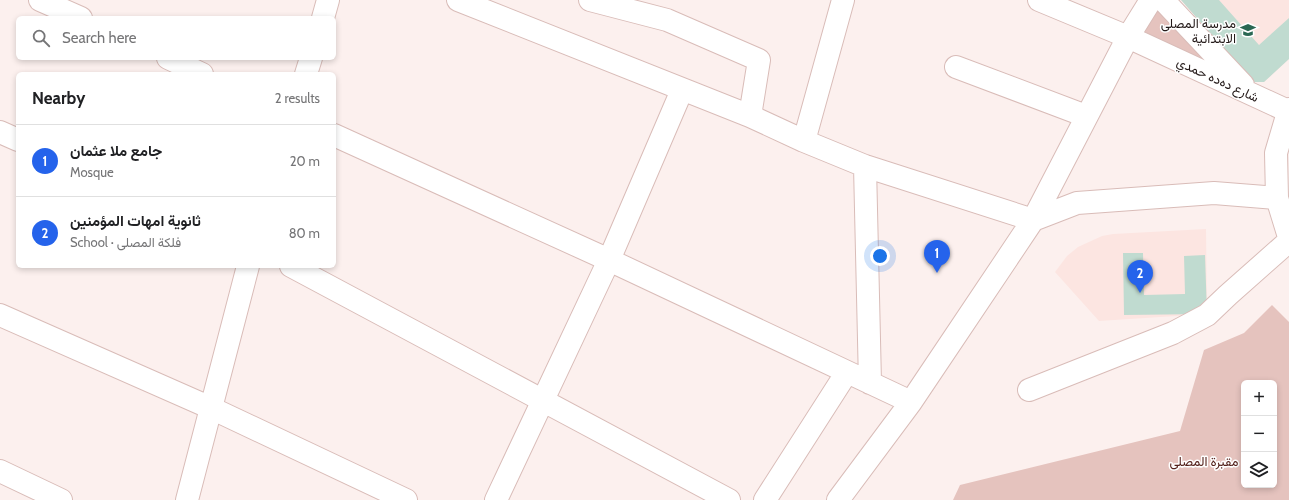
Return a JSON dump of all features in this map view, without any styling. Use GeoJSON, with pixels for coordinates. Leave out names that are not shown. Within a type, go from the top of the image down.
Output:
{"type":"FeatureCollection","features":[{"type":"Feature","properties":{"kind":"street"},"geometry":{"type":"LineString","coordinates":[[324,16],[328,0]]}},
{"type":"Feature","properties":{"kind":"street"},"geometry":{"type":"LineString","coordinates":[[458,0],[750,116],[804,141],[864,166],[1033,220],[1077,203],[1214,193],[1277,198]]}},
{"type":"Feature","properties":{"kind":"street"},"geometry":{"type":"LineString","coordinates":[[590,0],[667,20],[759,60],[750,116]]}},
{"type":"Feature","properties":{"kind":"street"},"geometry":{"type":"LineString","coordinates":[[804,141],[843,0]]}},
{"type":"Feature","properties":{"kind":"street","name":"شارع دەدە حمدي"},"geometry":{"type":"LineString","coordinates":[[1039,0],[1128,37],[1288,110]]}},
{"type":"Feature","properties":{"kind":"street"},"geometry":{"type":"LineString","coordinates":[[838,500],[911,402],[1033,220],[1128,37],[1151,0]]}},
{"type":"Feature","properties":{"kind":"street"},"geometry":{"type":"LineString","coordinates":[[1163,0],[1251,93]]}},
{"type":"Feature","properties":{"kind":"street"},"geometry":{"type":"LineString","coordinates":[[55,2],[78,16]]}},
{"type":"Feature","properties":{"kind":"street"},"geometry":{"type":"LineString","coordinates":[[172,60],[198,72]]}},
{"type":"Feature","properties":{"kind":"street"},"geometry":{"type":"LineString","coordinates":[[307,72],[310,60]]}},
{"type":"Feature","properties":{"kind":"street"},"geometry":{"type":"LineString","coordinates":[[956,67],[1086,116]]}},
{"type":"Feature","properties":{"kind":"street"},"geometry":{"type":"LineString","coordinates":[[496,500],[609,260],[682,90]]}},
{"type":"Feature","properties":{"kind":"street"},"geometry":{"type":"LineString","coordinates":[[1288,110],[1276,153],[1277,198],[1289,237]]}},
{"type":"Feature","properties":{"kind":"street"},"geometry":{"type":"LineString","coordinates":[[0,132],[16,139]]}},
{"type":"Feature","properties":{"kind":"street"},"geometry":{"type":"LineString","coordinates":[[336,136],[609,260],[911,402]]}},
{"type":"Feature","properties":{"kind":"street"},"geometry":{"type":"LineString","coordinates":[[864,166],[870,383]]}},
{"type":"Feature","properties":{"kind":"street"},"geometry":{"type":"LineString","coordinates":[[1030,390],[1173,333],[1207,315],[1289,240]]}},
{"type":"Feature","properties":{"kind":"street"},"geometry":{"type":"LineString","coordinates":[[187,500],[247,268]]}},
{"type":"Feature","properties":{"kind":"street"},"geometry":{"type":"LineString","coordinates":[[295,268],[729,500]]}},
{"type":"Feature","properties":{"kind":"street"},"geometry":{"type":"LineString","coordinates":[[0,315],[211,408],[406,500]]}},
{"type":"Feature","properties":{"kind":"street"},"geometry":{"type":"LineString","coordinates":[[765,500],[847,372]]}},
{"type":"Feature","properties":{"kind":"street"},"geometry":{"type":"LineString","coordinates":[[0,471],[61,500]]}},
{"type":"Feature","properties":{"kind":"shaded area","name":"مدرسة المصلى الابتدائية"},"geometry":{"type":"Polygon","coordinates":[[[1181,0],[1289,0],[1289,59],[1264,82],[1253,82],[1181,0]]]}},
{"type":"Feature","properties":{"kind":"shaded area"},"geometry":{"type":"Polygon","coordinates":[[[1206,229],[1207,314],[1099,321],[1055,272],[1067,256],[1078,247],[1102,236],[1113,234],[1206,229]]]}},
{"type":"Feature","properties":{"kind":"green space"},"geometry":{"type":"Polygon","coordinates":[[[1158,2],[1204,58],[1201,59],[1140,32],[1158,2]]]}},
{"type":"Feature","properties":{"kind":"green space","name":"مقبرة المصلى"},"geometry":{"type":"Polygon","coordinates":[[[1272,305],[1289,322],[1289,500],[953,500],[960,485],[1180,431],[1204,350],[1244,333],[1272,305]]]}},
{"type":"Feature","properties":{"kind":"building","name":"مدرسة المصلى الابتدائية"},"geometry":{"type":"Polygon","coordinates":[[[1181,0],[1219,0],[1259,45],[1289,18],[1289,59],[1264,82],[1253,82],[1181,0]]]}},
{"type":"Feature","properties":{"kind":"building"},"geometry":{"type":"Polygon","coordinates":[[[1123,253],[1143,253],[1144,295],[1185,294],[1184,256],[1205,255],[1207,314],[1124,315],[1123,253]]]}},
{"type":"Feature","properties":{"kind":"place","name":"مدرسة المصلى الابتدائية"},"geometry":{"type":"Point","coordinates":[1248,30]}},
{"type":"Feature","properties":{"kind":"place","name":"جامع ملا عثمان"},"geometry":{"type":"Point","coordinates":[937,273]}},
{"type":"Feature","properties":{"kind":"place","name":"ثانوية امهات المؤمنين"},"geometry":{"type":"Point","coordinates":[1140,293]}}]}
